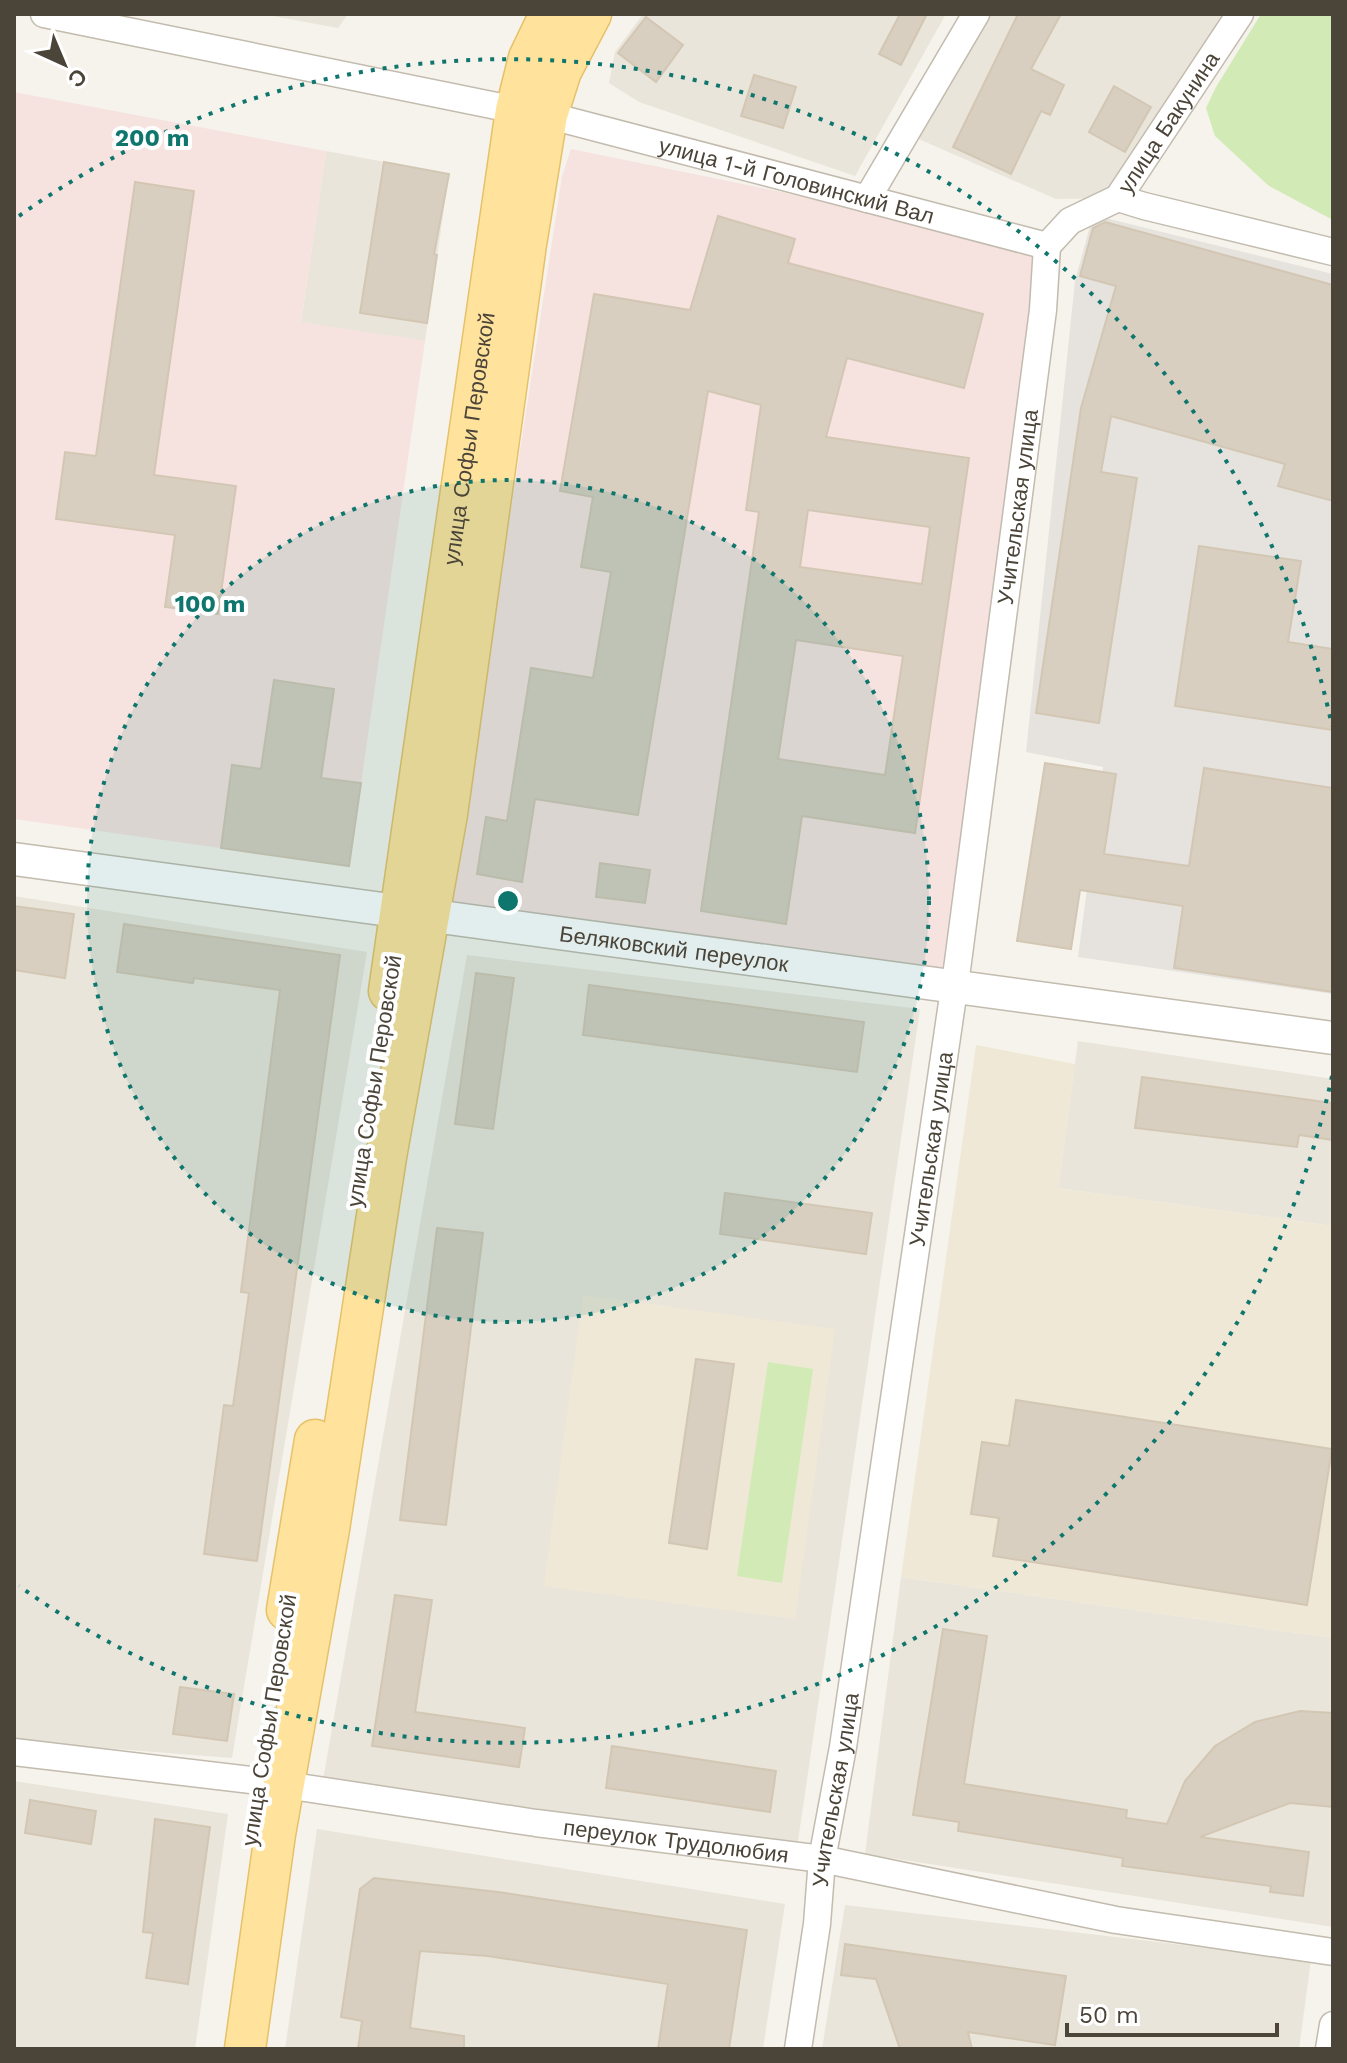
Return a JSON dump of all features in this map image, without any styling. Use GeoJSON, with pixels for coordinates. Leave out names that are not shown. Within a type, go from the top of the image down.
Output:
{"type":"FeatureCollection","features":[{"type":"Feature","properties":{"kind":"main road"},"geometry":{"type":"LineString","coordinates":[[532,112],[529,58],[550,14]]}},
{"type":"Feature","properties":{"kind":"main road"},"geometry":{"type":"LineString","coordinates":[[532,112],[561,71],[591,14]]}},
{"type":"Feature","properties":{"kind":"main road","name":"улица Софьи Перовской"},"geometry":{"type":"LineString","coordinates":[[219,2049],[271,1783],[329,1529],[386,1157],[415,913],[445,827],[526,244],[532,112]]}},
{"type":"Feature","properties":{"kind":"main road","name":"улица Софьи Перовской"},"geometry":{"type":"LineString","coordinates":[[245,2049],[271,1783]]}},
{"type":"Feature","properties":{"kind":"street","name":"улица 1-й Головинский Вал"},"geometry":{"type":"LineString","coordinates":[[44,14],[532,112],[1047,246]]}},
{"type":"Feature","properties":{"kind":"street"},"geometry":{"type":"LineString","coordinates":[[867,199],[976,14]]}},
{"type":"Feature","properties":{"kind":"street","name":"улица Бакунина"},"geometry":{"type":"LineString","coordinates":[[1047,246],[1070,221],[1118,198],[1240,14]]}},
{"type":"Feature","properties":{"kind":"street"},"geometry":{"type":"LineString","coordinates":[[1118,198],[1333,252]]}},
{"type":"Feature","properties":{"kind":"street","name":"Учительская улица"},"geometry":{"type":"LineString","coordinates":[[798,2049],[817,1924],[822,1859],[843,1747],[954,986],[1043,310],[1047,246]]}},
{"type":"Feature","properties":{"kind":"street","name":"Беляковский переулок"},"geometry":{"type":"LineString","coordinates":[[14,859],[1333,1038]]}},
{"type":"Feature","properties":{"kind":"street","name":"переулок Трудолюбия"},"geometry":{"type":"LineString","coordinates":[[14,1752],[271,1783],[536,1823],[822,1859],[1116,1920],[1333,1952]]}},
{"type":"Feature","properties":{"kind":"street"},"geometry":{"type":"LineString","coordinates":[[1329,2049],[1333,2025]]}},
{"type":"Feature","properties":{"kind":"shaded area"},"geometry":{"type":"Polygon","coordinates":[[[262,14],[348,14],[338,28],[262,14]]]}},
{"type":"Feature","properties":{"kind":"shaded area"},"geometry":{"type":"Polygon","coordinates":[[[643,14],[946,14],[855,176],[639,102],[609,83],[615,52],[643,14]]]}},
{"type":"Feature","properties":{"kind":"shaded area"},"geometry":{"type":"Polygon","coordinates":[[[976,14],[1240,14],[1118,198],[1056,199],[905,133],[976,14]]]}},
{"type":"Feature","properties":{"kind":"shaded area"},"geometry":{"type":"Polygon","coordinates":[[[14,92],[326,151],[301,322],[425,341],[349,866],[14,819],[14,92]]]}},
{"type":"Feature","properties":{"kind":"shaded area"},"geometry":{"type":"Polygon","coordinates":[[[571,149],[1047,246],[954,986],[449,916],[562,176],[571,149]]]}},
{"type":"Feature","properties":{"kind":"shaded area"},"geometry":{"type":"Polygon","coordinates":[[[326,151],[449,174],[425,341],[301,323],[326,151]]]}},
{"type":"Feature","properties":{"kind":"shaded area"},"geometry":{"type":"Polygon","coordinates":[[[1093,215],[1333,274],[1333,994],[1078,957],[1103,767],[1026,752],[1075,281],[1093,215]]]}},
{"type":"Feature","properties":{"kind":"shaded area"},"geometry":{"type":"Polygon","coordinates":[[[14,896],[367,952],[232,1758],[14,1741],[14,896]]]}},
{"type":"Feature","properties":{"kind":"shaded area"},"geometry":{"type":"Polygon","coordinates":[[[467,955],[920,1009],[797,1848],[323,1780],[467,955]]]}},
{"type":"Feature","properties":{"kind":"shaded area"},"geometry":{"type":"Polygon","coordinates":[[[1078,1041],[1333,1079],[1333,1226],[1058,1188],[1078,1041]]]}},
{"type":"Feature","properties":{"kind":"shaded area"},"geometry":{"type":"Polygon","coordinates":[[[976,1045],[1075,1064],[1058,1188],[1333,1226],[1333,1638],[901,1577],[976,1045]]]}},
{"type":"Feature","properties":{"kind":"shaded area"},"geometry":{"type":"Polygon","coordinates":[[[583,1295],[835,1329],[795,1619],[544,1586],[583,1295]]]}},
{"type":"Feature","properties":{"kind":"shaded area"},"geometry":{"type":"Polygon","coordinates":[[[901,1577],[1333,1638],[1333,1927],[865,1854],[901,1577]]]}},
{"type":"Feature","properties":{"kind":"shaded area"},"geometry":{"type":"Polygon","coordinates":[[[14,1781],[228,1814],[195,2049],[14,2049],[14,1781]]]}},
{"type":"Feature","properties":{"kind":"shaded area"},"geometry":{"type":"Polygon","coordinates":[[[317,1829],[785,1904],[763,2049],[285,2049],[317,1829]]]}},
{"type":"Feature","properties":{"kind":"shaded area"},"geometry":{"type":"Polygon","coordinates":[[[845,1905],[1311,1960],[1299,2049],[822,2049],[845,1905]]]}},
{"type":"Feature","properties":{"kind":"green space"},"geometry":{"type":"Polygon","coordinates":[[[1261,14],[1333,14],[1333,220],[1269,186],[1215,136],[1206,108],[1261,14]]]}},
{"type":"Feature","properties":{"kind":"green space"},"geometry":{"type":"Polygon","coordinates":[[[768,1362],[813,1369],[782,1583],[737,1576],[768,1362]]]}},
{"type":"Feature","properties":{"kind":"building"},"geometry":{"type":"Polygon","coordinates":[[[900,14],[927,14],[901,65],[879,54],[900,14]]]}},
{"type":"Feature","properties":{"kind":"building"},"geometry":{"type":"Polygon","coordinates":[[[1018,14],[1061,14],[1031,69],[1064,85],[1050,115],[1041,111],[1011,174],[953,147],[1018,14]]]}},
{"type":"Feature","properties":{"kind":"building"},"geometry":{"type":"Polygon","coordinates":[[[646,17],[683,45],[656,82],[618,53],[646,17]]]}},
{"type":"Feature","properties":{"kind":"building"},"geometry":{"type":"Polygon","coordinates":[[[754,75],[796,87],[783,128],[741,116],[754,75]]]}},
{"type":"Feature","properties":{"kind":"building"},"geometry":{"type":"Polygon","coordinates":[[[1114,86],[1151,107],[1125,152],[1089,132],[1114,86]]]}},
{"type":"Feature","properties":{"kind":"building"},"geometry":{"type":"Polygon","coordinates":[[[384,162],[449,174],[434,254],[437,255],[427,323],[360,313],[384,162]]]}},
{"type":"Feature","properties":{"kind":"building"},"geometry":{"type":"Polygon","coordinates":[[[135,182],[194,191],[154,475],[236,486],[218,614],[165,607],[175,535],[56,519],[65,452],[96,456],[135,182]]]}},
{"type":"Feature","properties":{"kind":"building"},"geometry":{"type":"Polygon","coordinates":[[[718,216],[795,239],[788,263],[983,314],[964,388],[847,358],[826,437],[969,458],[915,833],[802,816],[786,924],[701,911],[759,512],[746,510],[761,405],[708,391],[638,815],[535,799],[522,882],[477,874],[486,817],[507,821],[531,668],[593,678],[611,572],[581,567],[593,497],[560,491],[594,294],[690,310],[718,216]],[[808,510],[800,567],[922,584],[930,527],[808,510]],[[796,640],[778,759],[885,775],[903,656],[796,640]]]}},
{"type":"Feature","properties":{"kind":"building"},"geometry":{"type":"Polygon","coordinates":[[[1105,222],[1333,285],[1333,501],[1278,486],[1285,464],[1111,416],[1101,472],[1137,478],[1099,723],[1036,713],[1081,408],[1116,286],[1080,276],[1093,228],[1105,222]]]}},
{"type":"Feature","properties":{"kind":"building"},"geometry":{"type":"Polygon","coordinates":[[[1199,546],[1301,561],[1288,642],[1333,649],[1333,730],[1175,706],[1199,546]]]}},
{"type":"Feature","properties":{"kind":"building"},"geometry":{"type":"Polygon","coordinates":[[[274,680],[334,689],[321,778],[361,783],[349,866],[221,848],[232,765],[261,769],[274,680]]]}},
{"type":"Feature","properties":{"kind":"building"},"geometry":{"type":"Polygon","coordinates":[[[1045,763],[1116,774],[1104,854],[1189,866],[1204,768],[1333,788],[1333,992],[1174,968],[1183,906],[1080,890],[1071,949],[1017,941],[1045,763]]]}},
{"type":"Feature","properties":{"kind":"building"},"geometry":{"type":"Polygon","coordinates":[[[600,863],[650,870],[645,903],[596,897],[600,863]]]}},
{"type":"Feature","properties":{"kind":"building"},"geometry":{"type":"Polygon","coordinates":[[[14,906],[74,914],[65,978],[14,970],[14,906]]]}},
{"type":"Feature","properties":{"kind":"building"},"geometry":{"type":"Polygon","coordinates":[[[124,924],[340,955],[257,1561],[204,1554],[224,1405],[233,1406],[249,1293],[241,1292],[280,990],[194,978],[193,983],[117,972],[124,924]]]}},
{"type":"Feature","properties":{"kind":"building"},"geometry":{"type":"Polygon","coordinates":[[[476,973],[514,978],[493,1129],[455,1124],[476,973]]]}},
{"type":"Feature","properties":{"kind":"building"},"geometry":{"type":"Polygon","coordinates":[[[589,985],[864,1022],[857,1072],[583,1035],[589,985]]]}},
{"type":"Feature","properties":{"kind":"building"},"geometry":{"type":"Polygon","coordinates":[[[1142,1077],[1333,1103],[1333,1140],[1299,1135],[1297,1147],[1135,1128],[1142,1077]]]}},
{"type":"Feature","properties":{"kind":"building"},"geometry":{"type":"Polygon","coordinates":[[[725,1193],[872,1213],[866,1254],[720,1234],[725,1193]]]}},
{"type":"Feature","properties":{"kind":"building"},"geometry":{"type":"Polygon","coordinates":[[[437,1228],[483,1233],[446,1525],[400,1520],[437,1228]]]}},
{"type":"Feature","properties":{"kind":"building"},"geometry":{"type":"Polygon","coordinates":[[[696,1359],[734,1364],[707,1549],[669,1543],[696,1359]]]}},
{"type":"Feature","properties":{"kind":"building"},"geometry":{"type":"Polygon","coordinates":[[[1016,1400],[1332,1449],[1307,1605],[993,1556],[999,1518],[971,1514],[982,1442],[1009,1446],[1016,1400]]]}},
{"type":"Feature","properties":{"kind":"building"},"geometry":{"type":"Polygon","coordinates":[[[395,1595],[432,1600],[415,1712],[525,1728],[519,1767],[372,1746],[395,1595]]]}},
{"type":"Feature","properties":{"kind":"building"},"geometry":{"type":"Polygon","coordinates":[[[943,1629],[987,1636],[964,1784],[1127,1810],[1126,1818],[1167,1824],[1185,1781],[1215,1746],[1255,1722],[1300,1711],[1333,1713],[1333,1807],[1290,1803],[1200,1837],[1309,1852],[1303,1896],[1270,1892],[1271,1886],[1122,1866],[1123,1858],[958,1831],[959,1822],[913,1815],[943,1629]]]}},
{"type":"Feature","properties":{"kind":"building"},"geometry":{"type":"Polygon","coordinates":[[[180,1687],[234,1694],[227,1741],[173,1734],[180,1687]]]}},
{"type":"Feature","properties":{"kind":"building"},"geometry":{"type":"Polygon","coordinates":[[[612,1746],[776,1771],[770,1812],[606,1788],[612,1746]]]}},
{"type":"Feature","properties":{"kind":"building"},"geometry":{"type":"Polygon","coordinates":[[[30,1800],[96,1811],[91,1844],[25,1833],[30,1800]]]}},
{"type":"Feature","properties":{"kind":"building"},"geometry":{"type":"Polygon","coordinates":[[[155,1819],[210,1827],[188,1984],[146,1978],[153,1933],[143,1932],[155,1819]]]}},
{"type":"Feature","properties":{"kind":"building"},"geometry":{"type":"Polygon","coordinates":[[[374,1878],[498,1892],[747,1930],[729,2049],[658,2049],[668,1984],[488,1956],[420,1951],[410,2028],[464,2036],[464,2049],[358,2049],[362,2021],[341,2017],[360,1889],[374,1878]]]}},
{"type":"Feature","properties":{"kind":"building"},"geometry":{"type":"Polygon","coordinates":[[[845,1944],[1066,1976],[1055,2045],[968,2032],[972,2049],[900,2049],[876,1979],[841,1975],[845,1944]]]}}]}
